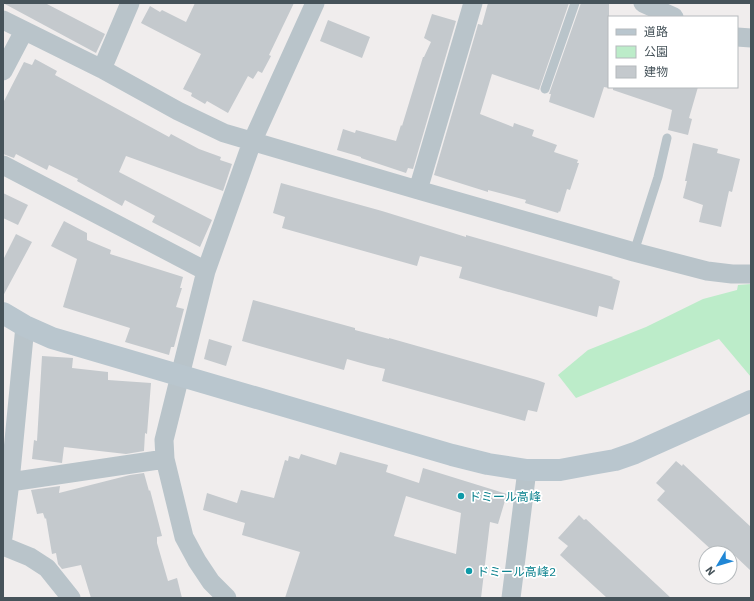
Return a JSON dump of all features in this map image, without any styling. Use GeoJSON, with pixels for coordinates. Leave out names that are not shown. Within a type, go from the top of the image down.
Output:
{"type":"FeatureCollection","features":[{"type":"Feature","properties":{"kind":"street"},"geometry":{"type":"LineString","coordinates":[[102,69],[130,3]]}},
{"type":"Feature","properties":{"kind":"street"},"geometry":{"type":"LineString","coordinates":[[227,598],[211,582],[197,561],[184,537],[165,459],[164,440],[206,271],[252,142],[315,3]]}},
{"type":"Feature","properties":{"kind":"street"},"geometry":{"type":"LineString","coordinates":[[418,190],[473,3]]}},
{"type":"Feature","properties":{"kind":"street"},"geometry":{"type":"LineString","coordinates":[[643,3],[672,16]]}},
{"type":"Feature","properties":{"kind":"street"},"geometry":{"type":"LineString","coordinates":[[3,20],[102,69],[178,111],[224,133],[634,252],[707,271],[732,274],[751,274]]}},
{"type":"Feature","properties":{"kind":"street"},"geometry":{"type":"LineString","coordinates":[[3,71],[24,31]]}},
{"type":"Feature","properties":{"kind":"street"},"geometry":{"type":"LineString","coordinates":[[738,37],[751,38]]}},
{"type":"Feature","properties":{"kind":"street"},"geometry":{"type":"LineString","coordinates":[[3,165],[206,271]]}},
{"type":"Feature","properties":{"kind":"street"},"geometry":{"type":"LineString","coordinates":[[3,313],[25,326],[52,338],[180,374],[331,421],[452,455],[488,464],[527,470],[560,470],[615,460],[635,453],[751,400]]}},
{"type":"Feature","properties":{"kind":"street"},"geometry":{"type":"LineString","coordinates":[[3,537],[10,482],[25,326]]}},
{"type":"Feature","properties":{"kind":"street"},"geometry":{"type":"LineString","coordinates":[[10,482],[165,459]]}},
{"type":"Feature","properties":{"kind":"street"},"geometry":{"type":"LineString","coordinates":[[511,598],[527,470]]}},
{"type":"Feature","properties":{"kind":"street"},"geometry":{"type":"LineString","coordinates":[[3,546],[30,557],[47,568],[71,598]]}},
{"type":"Feature","properties":{"kind":"lane"},"geometry":{"type":"LineString","coordinates":[[545,89],[575,3]]}},
{"type":"Feature","properties":{"kind":"lane"},"geometry":{"type":"LineString","coordinates":[[634,252],[658,177],[667,138]]}},
{"type":"Feature","properties":{"kind":"green space"},"geometry":{"type":"Polygon","coordinates":[[[751,284],[751,377],[719,339],[576,398],[558,375],[588,350],[646,327],[703,299],[737,290],[738,285],[751,284]]]}},
{"type":"Feature","properties":{"kind":"building"},"geometry":{"type":"Polygon","coordinates":[[[3,3],[45,3],[105,34],[96,53],[3,3]]]}},
{"type":"Feature","properties":{"kind":"building"},"geometry":{"type":"Polygon","coordinates":[[[195,3],[294,3],[262,73],[258,71],[253,79],[248,76],[228,113],[207,101],[205,104],[191,96],[192,93],[183,89],[201,54],[141,23],[150,6],[160,12],[162,10],[186,22],[195,3]]]}},
{"type":"Feature","properties":{"kind":"building"},"geometry":{"type":"Polygon","coordinates":[[[488,3],[569,3],[539,90],[492,74],[480,114],[513,127],[514,123],[534,130],[532,136],[557,145],[554,152],[578,160],[577,163],[579,163],[570,190],[567,189],[560,212],[559,211],[558,213],[525,203],[526,200],[488,190],[488,192],[434,175],[478,24],[482,25],[488,3]]]}},
{"type":"Feature","properties":{"kind":"building"},"geometry":{"type":"Polygon","coordinates":[[[581,3],[609,3],[608,88],[604,87],[594,118],[549,102],[551,94],[549,94],[581,3]]]}},
{"type":"Feature","properties":{"kind":"building"},"geometry":{"type":"Polygon","coordinates":[[[432,14],[456,21],[413,169],[408,168],[406,173],[337,150],[343,129],[355,133],[356,130],[396,141],[423,57],[431,42],[424,38],[432,14]]]}},
{"type":"Feature","properties":{"kind":"building"},"geometry":{"type":"Polygon","coordinates":[[[328,20],[370,37],[362,58],[320,41],[328,20]]]}},
{"type":"Feature","properties":{"kind":"building"},"geometry":{"type":"Polygon","coordinates":[[[35,59],[57,71],[55,75],[169,137],[171,134],[199,149],[221,157],[220,160],[232,164],[223,191],[126,156],[119,172],[212,220],[200,247],[152,222],[155,216],[125,200],[122,206],[77,181],[78,179],[49,165],[47,170],[16,154],[14,158],[3,154],[3,103],[24,62],[32,65],[35,59]]]}},
{"type":"Feature","properties":{"kind":"building"},"geometry":{"type":"Polygon","coordinates":[[[613,88],[698,88],[689,118],[692,119],[688,135],[668,130],[672,110],[613,90],[613,88]]]}},
{"type":"Feature","properties":{"kind":"building"},"geometry":{"type":"Polygon","coordinates":[[[693,143],[718,149],[717,153],[740,159],[732,192],[729,191],[721,227],[699,222],[703,205],[683,198],[693,143]]]}},
{"type":"Feature","properties":{"kind":"building"},"geometry":{"type":"Polygon","coordinates":[[[281,183],[382,211],[466,237],[466,235],[613,277],[612,278],[620,281],[613,310],[599,306],[597,317],[459,278],[462,267],[420,256],[417,266],[282,228],[285,217],[273,213],[281,183]]]}},
{"type":"Feature","properties":{"kind":"building"},"geometry":{"type":"Polygon","coordinates":[[[3,193],[28,205],[18,225],[3,218],[3,193]]]}},
{"type":"Feature","properties":{"kind":"building"},"geometry":{"type":"Polygon","coordinates":[[[64,221],[87,233],[87,240],[111,250],[110,254],[183,277],[180,288],[182,288],[176,307],[184,309],[174,347],[171,347],[169,355],[125,342],[130,328],[63,307],[77,259],[51,246],[64,221]]]}},
{"type":"Feature","properties":{"kind":"building"},"geometry":{"type":"Polygon","coordinates":[[[16,234],[32,242],[3,296],[3,260],[16,234]]]}},
{"type":"Feature","properties":{"kind":"building"},"geometry":{"type":"Polygon","coordinates":[[[253,300],[545,383],[537,412],[528,410],[525,421],[382,381],[385,369],[347,359],[344,370],[242,341],[253,300]]]}},
{"type":"Feature","properties":{"kind":"building"},"geometry":{"type":"Polygon","coordinates":[[[209,339],[232,346],[226,366],[204,359],[209,339]]]}},
{"type":"Feature","properties":{"kind":"building"},"geometry":{"type":"Polygon","coordinates":[[[42,356],[73,358],[72,368],[108,372],[108,380],[151,383],[147,434],[145,433],[144,451],[126,454],[64,447],[62,463],[32,459],[34,440],[37,441],[42,356]]]}},
{"type":"Feature","properties":{"kind":"building"},"geometry":{"type":"Polygon","coordinates":[[[340,452],[388,465],[386,472],[419,483],[423,468],[507,494],[498,524],[490,522],[481,598],[285,598],[300,552],[242,535],[245,523],[203,510],[207,493],[237,503],[241,490],[274,498],[285,460],[288,461],[289,456],[299,459],[301,454],[336,465],[340,452]],[[406,496],[394,536],[456,554],[461,513],[406,496]]]}},
{"type":"Feature","properties":{"kind":"building"},"geometry":{"type":"Polygon","coordinates":[[[676,461],[682,466],[683,464],[751,527],[751,571],[738,559],[738,545],[706,545],[657,500],[665,491],[656,483],[676,461]]]}},
{"type":"Feature","properties":{"kind":"building"},"geometry":{"type":"Polygon","coordinates":[[[144,473],[162,536],[157,537],[157,543],[168,581],[177,578],[182,598],[91,598],[81,565],[62,569],[58,564],[56,553],[52,554],[46,518],[45,519],[43,513],[37,514],[31,490],[60,486],[59,493],[130,475],[144,473]]]}},
{"type":"Feature","properties":{"kind":"building"},"geometry":{"type":"Polygon","coordinates":[[[579,515],[584,520],[586,519],[671,598],[607,598],[560,555],[568,546],[558,538],[579,515]]]}},
{"type":"Feature","properties":{"kind":"place","name":"ドミール高峰"},"geometry":{"type":"Point","coordinates":[461,496]}},
{"type":"Feature","properties":{"kind":"place","name":"ドミール高峰2"},"geometry":{"type":"Point","coordinates":[469,571]}}]}
